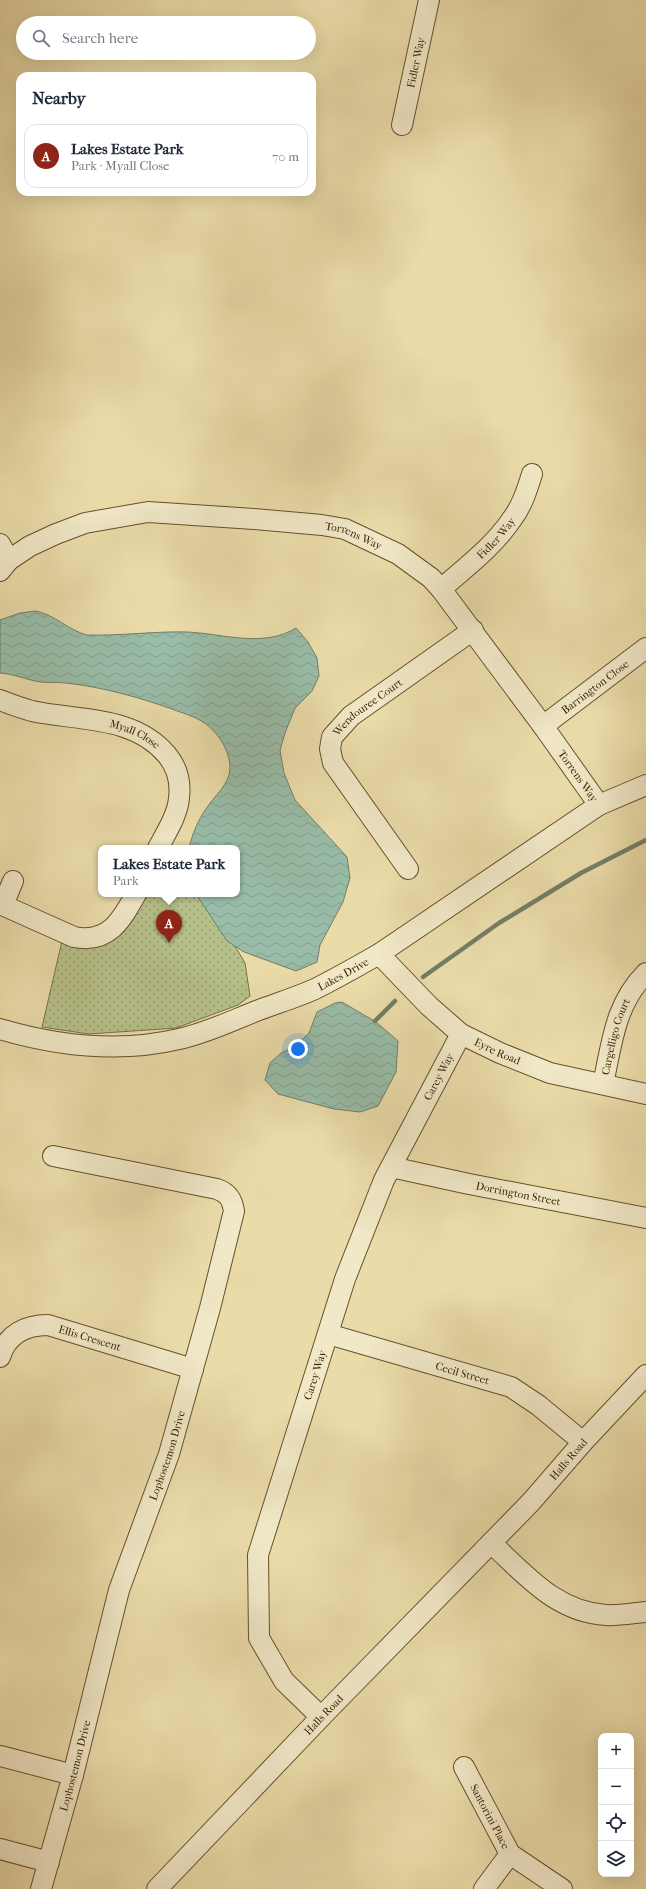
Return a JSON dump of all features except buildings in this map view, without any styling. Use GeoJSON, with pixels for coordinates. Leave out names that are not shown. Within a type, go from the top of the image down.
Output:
{"type":"FeatureCollection","features":[{"type":"Feature","properties":{"kind":"street","name":"Fidler Way"},"geometry":{"type":"LineString","coordinates":[[402,125],[429,0]]}},
{"type":"Feature","properties":{"kind":"street","name":"Fidler Way"},"geometry":{"type":"LineString","coordinates":[[441,589],[497,539],[513,519],[524,498],[532,474]]}},
{"type":"Feature","properties":{"kind":"street","name":"Torrens Way"},"geometry":{"type":"LineString","coordinates":[[3,558],[85,523],[148,512],[261,519],[322,525],[345,529],[398,554],[431,578],[473,630],[599,805]]}},
{"type":"Feature","properties":{"kind":"street","name":"Wendouree Court"},"geometry":{"type":"LineString","coordinates":[[408,869],[334,763],[330,749],[332,737],[351,716],[473,630]]}},
{"type":"Feature","properties":{"kind":"street","name":"Barrington Close"},"geometry":{"type":"LineString","coordinates":[[543,726],[646,648]]}},
{"type":"Feature","properties":{"kind":"street","name":"Myall Close"},"geometry":{"type":"LineString","coordinates":[[0,700],[32,711],[73,716],[117,726],[134,731],[153,740],[175,765],[180,785],[179,799],[159,845]]}},
{"type":"Feature","properties":{"kind":"street","name":"Lakes Drive"},"geometry":{"type":"LineString","coordinates":[[0,1029],[52,1042],[83,1046],[120,1046],[160,1043],[199,1033],[314,989],[379,954],[599,805],[646,785]]}},
{"type":"Feature","properties":{"kind":"street"},"geometry":{"type":"LineString","coordinates":[[13,881],[1,905],[67,934],[86,940],[104,936],[114,927],[127,910],[134,897]]}},
{"type":"Feature","properties":{"kind":"street","name":"Eyre Road"},"geometry":{"type":"LineString","coordinates":[[379,954],[429,1006],[461,1034],[500,1054],[550,1073],[646,1094]]}},
{"type":"Feature","properties":{"kind":"street","name":"Cargelligo Court"},"geometry":{"type":"LineString","coordinates":[[603,1084],[618,1016],[622,1005],[629,993],[646,973]]}},
{"type":"Feature","properties":{"kind":"street","name":"Carey Way"},"geometry":{"type":"LineString","coordinates":[[321,1717],[284,1681],[259,1638],[258,1556],[345,1278],[384,1180],[461,1034]]}},
{"type":"Feature","properties":{"kind":"street","name":"Lophostemon Drive"},"geometry":{"type":"LineString","coordinates":[[41,1889],[73,1775],[119,1590],[169,1454],[234,1217],[233,1205],[229,1196],[217,1189],[53,1156]]}},
{"type":"Feature","properties":{"kind":"street","name":"Dorrington Street"},"geometry":{"type":"LineString","coordinates":[[391,1167],[469,1184],[646,1218]]}},
{"type":"Feature","properties":{"kind":"street","name":"Ellis Crescent"},"geometry":{"type":"LineString","coordinates":[[0,1357],[4,1346],[18,1331],[31,1327],[48,1325],[193,1369]]}},
{"type":"Feature","properties":{"kind":"street","name":"Cecil Street"},"geometry":{"type":"LineString","coordinates":[[328,1334],[511,1387],[538,1406],[583,1442]]}},
{"type":"Feature","properties":{"kind":"street","name":"Halls Road"},"geometry":{"type":"LineString","coordinates":[[157,1889],[321,1717],[531,1502],[583,1442],[646,1375]]}},
{"type":"Feature","properties":{"kind":"street"},"geometry":{"type":"LineString","coordinates":[[491,1543],[545,1593],[579,1610],[608,1615],[646,1612]]}},
{"type":"Feature","properties":{"kind":"street"},"geometry":{"type":"LineString","coordinates":[[0,1756],[73,1775]]}},
{"type":"Feature","properties":{"kind":"street","name":"Santorini Place"},"geometry":{"type":"LineString","coordinates":[[464,1767],[510,1854],[562,1889]]}},
{"type":"Feature","properties":{"kind":"street"},"geometry":{"type":"LineString","coordinates":[[0,1849],[49,1862]]}},
{"type":"Feature","properties":{"kind":"street"},"geometry":{"type":"LineString","coordinates":[[484,1889],[510,1854]]}},
{"type":"Feature","properties":{"kind":"green space"},"geometry":{"type":"Polygon","coordinates":[[[142,897],[206,897],[245,963],[250,996],[238,1005],[176,1028],[89,1034],[42,1027],[62,941],[77,947],[104,945],[132,919],[142,897]]]}},
{"type":"Feature","properties":{"kind":"water"},"geometry":{"type":"Polygon","coordinates":[[[36,611],[43,613],[80,633],[87,635],[188,632],[257,639],[284,634],[296,628],[308,642],[317,658],[319,676],[312,691],[295,708],[285,733],[280,750],[284,773],[295,800],[347,857],[350,878],[343,902],[320,945],[317,962],[296,971],[244,952],[227,941],[198,897],[240,897],[240,845],[190,845],[200,818],[209,804],[225,785],[229,774],[230,768],[228,754],[222,742],[213,730],[199,720],[188,715],[146,700],[120,693],[79,685],[41,682],[0,673],[0,620],[20,613],[36,611]]]}},
{"type":"Feature","properties":{"kind":"water"},"geometry":{"type":"Polygon","coordinates":[[[342,1002],[376,1022],[398,1041],[396,1072],[378,1106],[360,1112],[334,1109],[278,1094],[265,1080],[270,1063],[281,1053],[296,1046],[309,1033],[317,1012],[335,1003],[342,1002]]]}},
{"type":"Feature","properties":{"kind":"waterway"},"geometry":{"type":"LineString","coordinates":[[423,977],[499,923],[581,873],[646,840]]}},
{"type":"Feature","properties":{"kind":"waterway"},"geometry":{"type":"LineString","coordinates":[[375,1021],[395,1001]]}},
{"type":"Feature","properties":{"kind":"place","name":"Lakes Estate Park"},"geometry":{"type":"Point","coordinates":[169,943]}}]}
